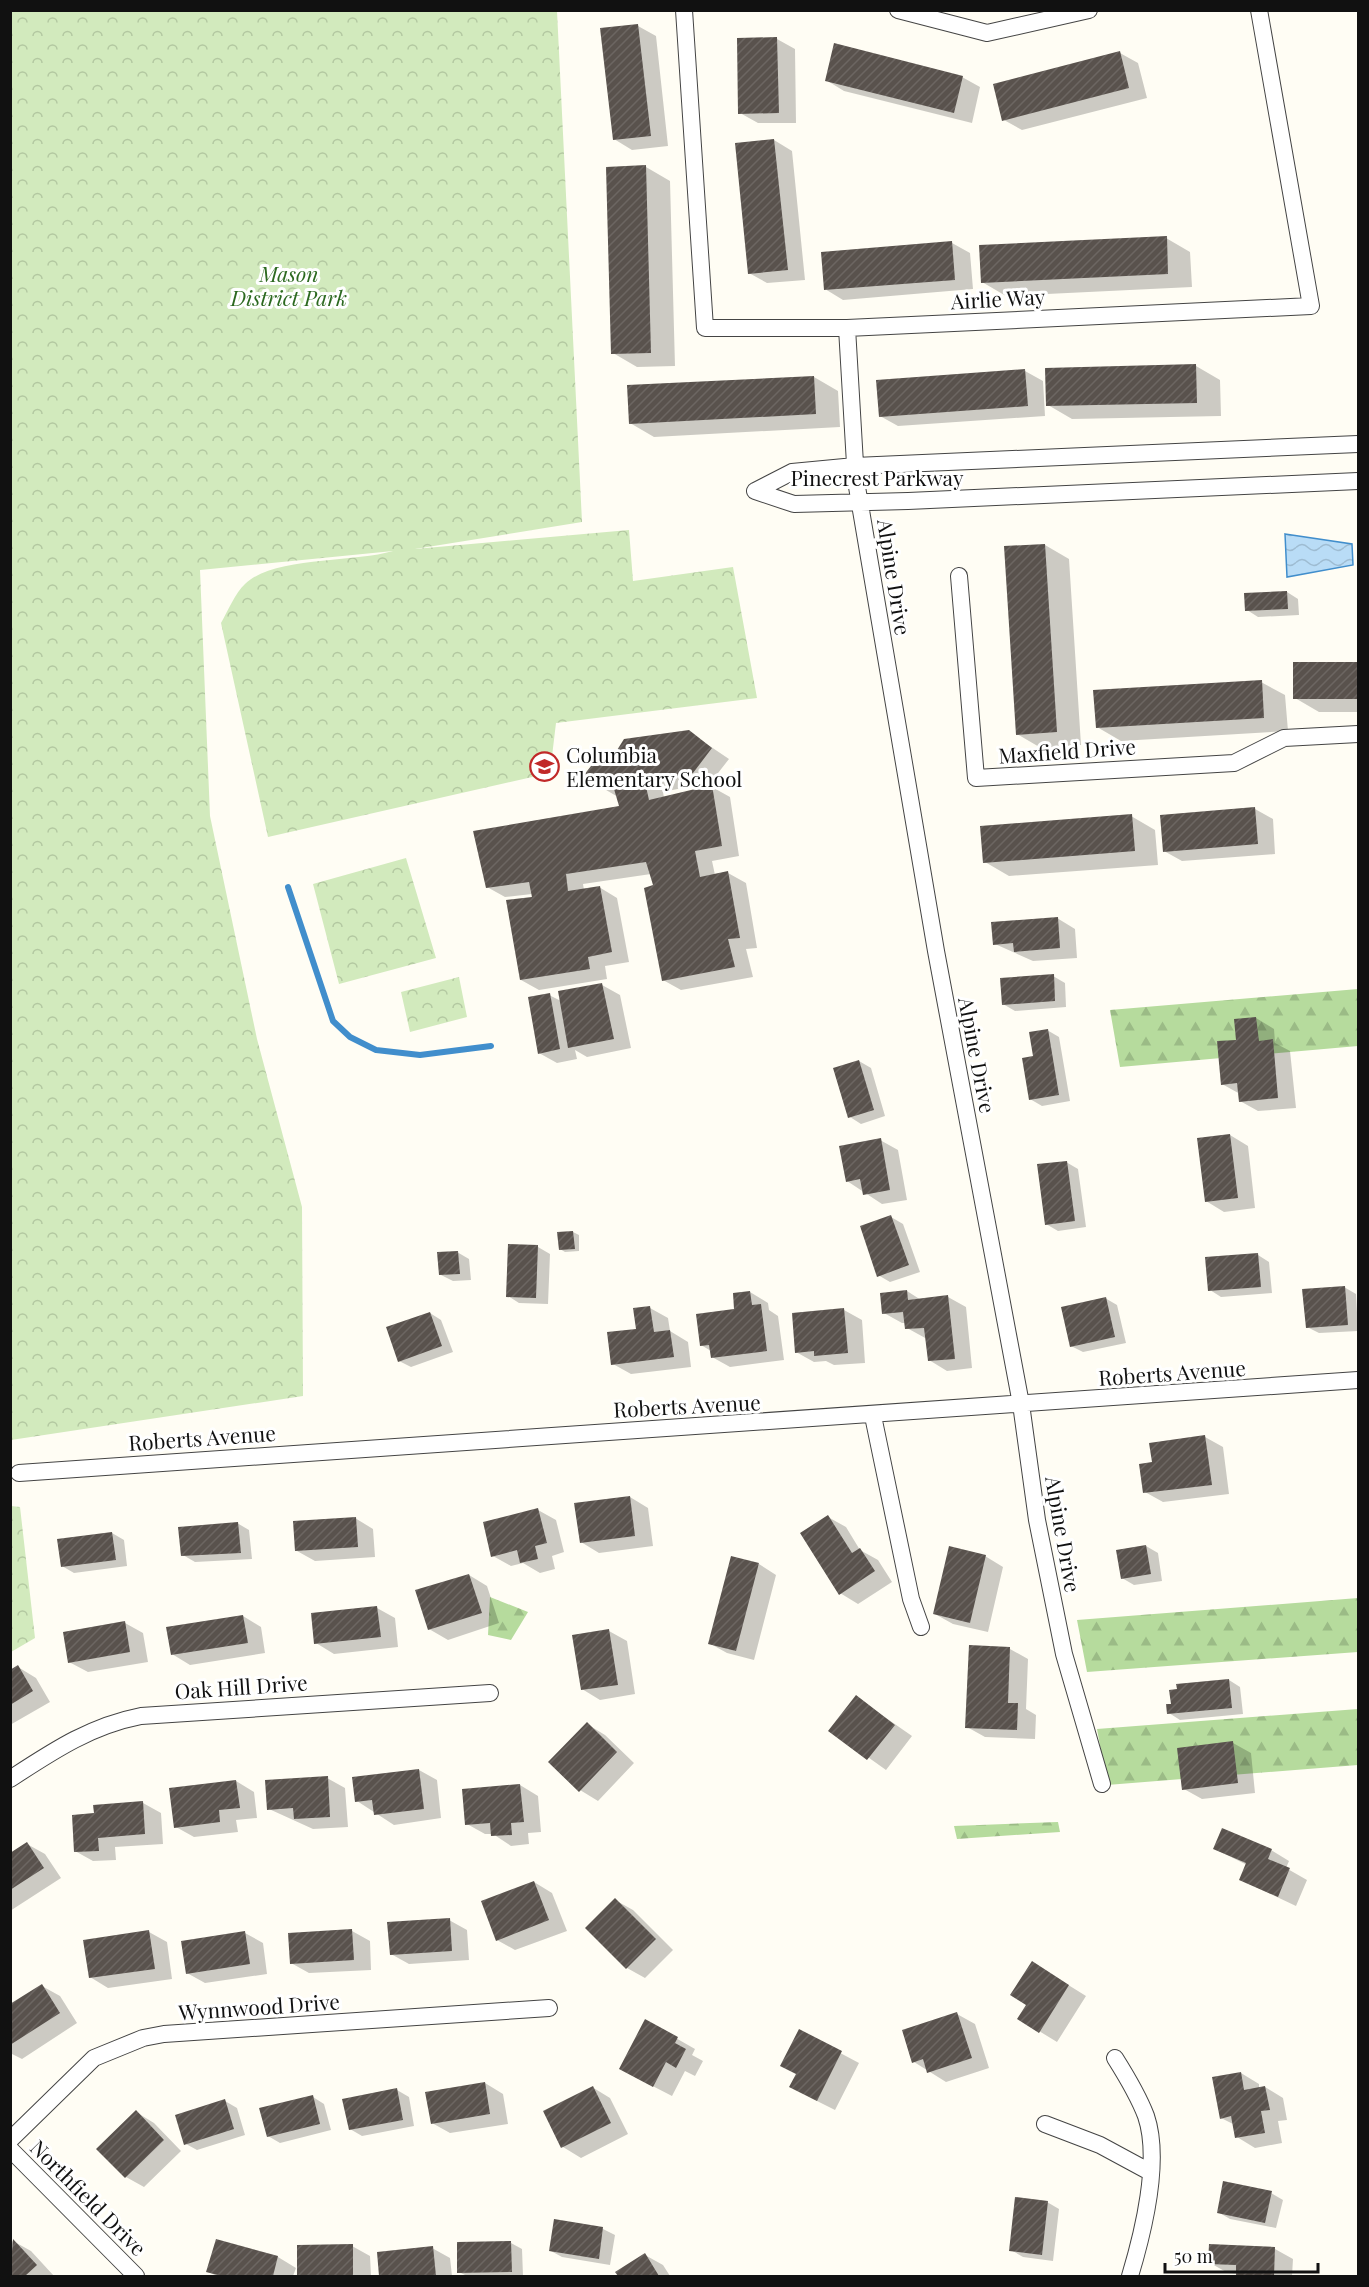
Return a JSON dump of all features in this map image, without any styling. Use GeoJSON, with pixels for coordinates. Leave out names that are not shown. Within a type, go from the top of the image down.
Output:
{"type":"FeatureCollection","features":[{"type":"Feature","properties":{"kind":"street","name":"Airlie Way"},"geometry":{"type":"LineString","coordinates":[[684,10],[705,327],[847,328],[1311,306],[1259,10]]}},
{"type":"Feature","properties":{"kind":"street"},"geometry":{"type":"LineString","coordinates":[[898,10],[987,33],[1089,10]]}},
{"type":"Feature","properties":{"kind":"street","name":"Alpine Drive"},"geometry":{"type":"LineString","coordinates":[[847,328],[855,466],[860,503],[936,951],[1021,1404],[1037,1520],[1064,1654],[1102,1784]]}},
{"type":"Feature","properties":{"kind":"street","name":"Pinecrest Parkway"},"geometry":{"type":"LineString","coordinates":[[1359,444],[855,466],[792,472],[754,491],[794,504],[860,503],[1359,481]]}},
{"type":"Feature","properties":{"kind":"street","name":"Maxfield Drive"},"geometry":{"type":"LineString","coordinates":[[959,576],[976,778],[1234,763],[1284,738],[1359,734]]}},
{"type":"Feature","properties":{"kind":"street","name":"Roberts Avenue"},"geometry":{"type":"LineString","coordinates":[[19,1473],[873,1416],[1359,1380]]}},
{"type":"Feature","properties":{"kind":"street"},"geometry":{"type":"LineString","coordinates":[[873,1416],[911,1599],[921,1628]]}},
{"type":"Feature","properties":{"kind":"street","name":"Oak Hill Drive"},"geometry":{"type":"LineString","coordinates":[[10,1779],[61,1745],[91,1730],[141,1716],[490,1693]]}},
{"type":"Feature","properties":{"kind":"street","name":"Wynnwood Drive"},"geometry":{"type":"LineString","coordinates":[[10,2140],[94,2058],[143,2038],[164,2034],[549,2008]]}},
{"type":"Feature","properties":{"kind":"street"},"geometry":{"type":"LineString","coordinates":[[1115,2058],[1132,2086],[1146,2117],[1150,2143],[1150,2172],[1138,2251],[1130,2277]]}},
{"type":"Feature","properties":{"kind":"street"},"geometry":{"type":"LineString","coordinates":[[1045,2124],[1100,2145],[1150,2172]]}},
{"type":"Feature","properties":{"kind":"street","name":"Northfield Drive"},"geometry":{"type":"LineString","coordinates":[[10,2149],[136,2277]]}},
{"type":"Feature","properties":{"kind":"green space","name":"Mason District Park"},"geometry":{"type":"Polygon","coordinates":[[[11,10],[557,11],[582,522],[415,549],[629,530],[633,581],[733,567],[757,698],[556,723],[550,773],[268,837],[221,623],[241,588],[258,575],[294,564],[393,551],[200,570],[210,816],[257,1039],[302,1207],[303,1396],[11,1440],[11,10]]]}},
{"type":"Feature","properties":{"kind":"green space"},"geometry":{"type":"Polygon","coordinates":[[[406,858],[436,958],[339,984],[313,884],[406,858]]]}},
{"type":"Feature","properties":{"kind":"green space"},"geometry":{"type":"Polygon","coordinates":[[[459,977],[467,1017],[410,1032],[401,992],[459,977]]]}},
{"type":"Feature","properties":{"kind":"green space"},"geometry":{"type":"Polygon","coordinates":[[[1358,989],[1358,1046],[1120,1067],[1110,1010],[1358,989]]]}},
{"type":"Feature","properties":{"kind":"green space"},"geometry":{"type":"Polygon","coordinates":[[[11,1506],[20,1507],[35,1638],[11,1652],[11,1506]]]}},
{"type":"Feature","properties":{"kind":"green space"},"geometry":{"type":"Polygon","coordinates":[[[490,1597],[528,1612],[511,1640],[488,1635],[490,1597]]]}},
{"type":"Feature","properties":{"kind":"green space"},"geometry":{"type":"Polygon","coordinates":[[[1358,1598],[1358,1652],[1087,1672],[1077,1620],[1358,1598]]]}},
{"type":"Feature","properties":{"kind":"green space"},"geometry":{"type":"Polygon","coordinates":[[[1358,1709],[1358,1765],[1107,1785],[1097,1729],[1358,1709]]]}},
{"type":"Feature","properties":{"kind":"green space"},"geometry":{"type":"Polygon","coordinates":[[[1058,1822],[1060,1832],[957,1839],[954,1826],[1058,1822]]]}},
{"type":"Feature","properties":{"kind":"water"},"geometry":{"type":"Polygon","coordinates":[[[1285,534],[1352,544],[1353,565],[1287,577],[1285,534]]]}},
{"type":"Feature","properties":{"kind":"building"},"geometry":{"type":"Polygon","coordinates":[[[638,24],[651,136],[613,140],[600,28],[638,24]]]}},
{"type":"Feature","properties":{"kind":"building"},"geometry":{"type":"Polygon","coordinates":[[[777,37],[779,113],[738,114],[737,38],[777,37]]]}},
{"type":"Feature","properties":{"kind":"building"},"geometry":{"type":"Polygon","coordinates":[[[834,43],[963,76],[954,113],[825,81],[834,43]]]}},
{"type":"Feature","properties":{"kind":"building"},"geometry":{"type":"Polygon","coordinates":[[[1120,51],[1129,88],[1002,121],[993,84],[1120,51]]]}},
{"type":"Feature","properties":{"kind":"building"},"geometry":{"type":"Polygon","coordinates":[[[774,139],[788,270],[748,274],[735,143],[774,139]]]}},
{"type":"Feature","properties":{"kind":"building"},"geometry":{"type":"Polygon","coordinates":[[[646,165],[651,353],[611,354],[606,167],[646,165]]]}},
{"type":"Feature","properties":{"kind":"building"},"geometry":{"type":"Polygon","coordinates":[[[1167,236],[1168,274],[981,283],[979,245],[1167,236]]]}},
{"type":"Feature","properties":{"kind":"building"},"geometry":{"type":"Polygon","coordinates":[[[952,241],[955,280],[824,290],[821,252],[952,241]]]}},
{"type":"Feature","properties":{"kind":"building"},"geometry":{"type":"Polygon","coordinates":[[[1196,364],[1197,403],[1046,406],[1045,368],[1196,364]]]}},
{"type":"Feature","properties":{"kind":"building"},"geometry":{"type":"Polygon","coordinates":[[[1025,369],[1028,406],[879,417],[876,380],[1025,369]]]}},
{"type":"Feature","properties":{"kind":"building"},"geometry":{"type":"Polygon","coordinates":[[[814,376],[816,414],[629,424],[627,385],[814,376]]]}},
{"type":"Feature","properties":{"kind":"building"},"geometry":{"type":"Polygon","coordinates":[[[1045,544],[1057,732],[1016,735],[1004,546],[1045,544]]]}},
{"type":"Feature","properties":{"kind":"building"},"geometry":{"type":"Polygon","coordinates":[[[1287,591],[1288,609],[1245,611],[1244,593],[1287,591]]]}},
{"type":"Feature","properties":{"kind":"building"},"geometry":{"type":"Polygon","coordinates":[[[1293,662],[1358,662],[1358,699],[1293,699],[1293,662]]]}},
{"type":"Feature","properties":{"kind":"building"},"geometry":{"type":"Polygon","coordinates":[[[1262,680],[1264,718],[1096,728],[1093,690],[1262,680]]]}},
{"type":"Feature","properties":{"kind":"building"},"geometry":{"type":"Polygon","coordinates":[[[689,730],[712,748],[693,773],[645,782],[649,800],[712,785],[722,846],[695,851],[700,877],[728,871],[740,938],[728,939],[735,967],[662,981],[644,888],[653,885],[646,862],[566,874],[568,891],[600,886],[612,952],[588,957],[590,969],[520,980],[506,900],[532,897],[529,882],[486,888],[473,831],[619,806],[614,789],[600,789],[584,775],[598,757],[609,763],[624,739],[689,730]]]}},
{"type":"Feature","properties":{"kind":"building"},"geometry":{"type":"Polygon","coordinates":[[[1255,807],[1258,844],[1163,852],[1160,815],[1255,807]]]}},
{"type":"Feature","properties":{"kind":"building"},"geometry":{"type":"Polygon","coordinates":[[[1132,814],[1135,851],[983,863],[980,826],[1132,814]]]}},
{"type":"Feature","properties":{"kind":"building"},"geometry":{"type":"Polygon","coordinates":[[[1058,917],[1060,948],[1014,952],[1013,943],[993,945],[991,922],[1058,917]]]}},
{"type":"Feature","properties":{"kind":"building"},"geometry":{"type":"Polygon","coordinates":[[[1054,974],[1055,1001],[1002,1005],[1000,978],[1054,974]]]}},
{"type":"Feature","properties":{"kind":"building"},"geometry":{"type":"Polygon","coordinates":[[[602,983],[614,1039],[568,1048],[558,991],[602,983]]]}},
{"type":"Feature","properties":{"kind":"building"},"geometry":{"type":"Polygon","coordinates":[[[550,993],[560,1049],[538,1054],[528,997],[550,993]]]}},
{"type":"Feature","properties":{"kind":"building"},"geometry":{"type":"Polygon","coordinates":[[[1256,1017],[1259,1041],[1273,1039],[1278,1098],[1239,1102],[1237,1083],[1221,1085],[1217,1041],[1236,1040],[1234,1019],[1256,1017]]]}},
{"type":"Feature","properties":{"kind":"building"},"geometry":{"type":"Polygon","coordinates":[[[1048,1029],[1059,1095],[1029,1100],[1022,1058],[1033,1056],[1029,1032],[1048,1029]]]}},
{"type":"Feature","properties":{"kind":"building"},"geometry":{"type":"Polygon","coordinates":[[[859,1060],[874,1110],[848,1118],[833,1068],[859,1060]]]}},
{"type":"Feature","properties":{"kind":"building"},"geometry":{"type":"Polygon","coordinates":[[[1230,1134],[1238,1198],[1205,1202],[1197,1138],[1230,1134]]]}},
{"type":"Feature","properties":{"kind":"building"},"geometry":{"type":"Polygon","coordinates":[[[881,1138],[890,1190],[863,1195],[860,1179],[846,1182],[839,1146],[881,1138]]]}},
{"type":"Feature","properties":{"kind":"building"},"geometry":{"type":"Polygon","coordinates":[[[1067,1161],[1075,1221],[1045,1225],[1037,1164],[1067,1161]]]}},
{"type":"Feature","properties":{"kind":"building"},"geometry":{"type":"Polygon","coordinates":[[[891,1215],[909,1265],[877,1277],[860,1226],[891,1215]]]}},
{"type":"Feature","properties":{"kind":"building"},"geometry":{"type":"Polygon","coordinates":[[[573,1231],[575,1249],[559,1250],[557,1232],[573,1231]]]}},
{"type":"Feature","properties":{"kind":"building"},"geometry":{"type":"Polygon","coordinates":[[[508,1244],[538,1245],[536,1298],[506,1297],[508,1244]]]}},
{"type":"Feature","properties":{"kind":"building"},"geometry":{"type":"Polygon","coordinates":[[[458,1251],[460,1274],[439,1275],[437,1252],[458,1251]]]}},
{"type":"Feature","properties":{"kind":"building"},"geometry":{"type":"Polygon","coordinates":[[[1258,1253],[1261,1287],[1208,1291],[1205,1257],[1258,1253]]]}},
{"type":"Feature","properties":{"kind":"building"},"geometry":{"type":"Polygon","coordinates":[[[1345,1286],[1348,1325],[1306,1328],[1302,1289],[1345,1286]]]}},
{"type":"Feature","properties":{"kind":"building"},"geometry":{"type":"Polygon","coordinates":[[[907,1290],[908,1300],[948,1295],[955,1359],[928,1361],[924,1328],[905,1329],[903,1312],[882,1314],[880,1293],[907,1290]]]}},
{"type":"Feature","properties":{"kind":"building"},"geometry":{"type":"Polygon","coordinates":[[[750,1291],[752,1305],[761,1304],[767,1351],[711,1358],[709,1345],[700,1346],[696,1314],[734,1309],[733,1293],[750,1291]]]}},
{"type":"Feature","properties":{"kind":"building"},"geometry":{"type":"Polygon","coordinates":[[[1106,1297],[1115,1337],[1070,1347],[1061,1307],[1106,1297]]]}},
{"type":"Feature","properties":{"kind":"building"},"geometry":{"type":"Polygon","coordinates":[[[650,1306],[654,1332],[670,1330],[674,1357],[611,1365],[607,1332],[636,1329],[633,1308],[650,1306]]]}},
{"type":"Feature","properties":{"kind":"building"},"geometry":{"type":"Polygon","coordinates":[[[844,1308],[848,1353],[814,1356],[814,1351],[795,1353],[792,1313],[844,1308]]]}},
{"type":"Feature","properties":{"kind":"building"},"geometry":{"type":"Polygon","coordinates":[[[430,1312],[442,1346],[398,1362],[386,1327],[430,1312]]]}},
{"type":"Feature","properties":{"kind":"building"},"geometry":{"type":"Polygon","coordinates":[[[1205,1435],[1212,1485],[1143,1493],[1139,1464],[1152,1462],[1149,1443],[1205,1435]]]}},
{"type":"Feature","properties":{"kind":"building"},"geometry":{"type":"Polygon","coordinates":[[[630,1496],[635,1536],[580,1543],[574,1503],[630,1496]]]}},
{"type":"Feature","properties":{"kind":"building"},"geometry":{"type":"Polygon","coordinates":[[[538,1508],[547,1543],[535,1546],[538,1559],[520,1563],[517,1550],[491,1557],[483,1522],[538,1508]]]}},
{"type":"Feature","properties":{"kind":"building"},"geometry":{"type":"Polygon","coordinates":[[[828,1515],[852,1553],[860,1548],[875,1571],[839,1595],[800,1533],[828,1515]]]}},
{"type":"Feature","properties":{"kind":"building"},"geometry":{"type":"Polygon","coordinates":[[[356,1517],[358,1547],[295,1551],[293,1521],[356,1517]]]}},
{"type":"Feature","properties":{"kind":"building"},"geometry":{"type":"Polygon","coordinates":[[[238,1522],[241,1553],[181,1556],[178,1527],[238,1522]]]}},
{"type":"Feature","properties":{"kind":"building"},"geometry":{"type":"Polygon","coordinates":[[[112,1532],[116,1560],[61,1567],[57,1539],[112,1532]]]}},
{"type":"Feature","properties":{"kind":"building"},"geometry":{"type":"Polygon","coordinates":[[[1146,1545],[1151,1574],[1121,1579],[1116,1550],[1146,1545]]]}},
{"type":"Feature","properties":{"kind":"building"},"geometry":{"type":"Polygon","coordinates":[[[949,1546],[986,1555],[970,1623],[933,1614],[949,1546]]]}},
{"type":"Feature","properties":{"kind":"building"},"geometry":{"type":"Polygon","coordinates":[[[731,1556],[759,1563],[736,1651],[708,1644],[731,1556]]]}},
{"type":"Feature","properties":{"kind":"building"},"geometry":{"type":"Polygon","coordinates":[[[469,1574],[482,1613],[428,1630],[415,1590],[469,1574]]]}},
{"type":"Feature","properties":{"kind":"building"},"geometry":{"type":"Polygon","coordinates":[[[377,1606],[381,1637],[314,1644],[311,1613],[377,1606]]]}},
{"type":"Feature","properties":{"kind":"building"},"geometry":{"type":"Polygon","coordinates":[[[243,1615],[248,1643],[171,1655],[166,1627],[243,1615]]]}},
{"type":"Feature","properties":{"kind":"building"},"geometry":{"type":"Polygon","coordinates":[[[125,1621],[130,1652],[68,1663],[63,1632],[125,1621]]]}},
{"type":"Feature","properties":{"kind":"building"},"geometry":{"type":"Polygon","coordinates":[[[609,1629],[618,1685],[581,1690],[572,1635],[609,1629]]]}},
{"type":"Feature","properties":{"kind":"building"},"geometry":{"type":"Polygon","coordinates":[[[969,1645],[1010,1647],[1008,1703],[1018,1703],[1017,1730],[965,1728],[969,1645]]]}},
{"type":"Feature","properties":{"kind":"building"},"geometry":{"type":"Polygon","coordinates":[[[18,1665],[33,1691],[10,1705],[10,1670],[18,1665]]]}},
{"type":"Feature","properties":{"kind":"building"},"geometry":{"type":"Polygon","coordinates":[[[1229,1679],[1232,1708],[1167,1714],[1166,1704],[1171,1704],[1169,1690],[1177,1689],[1176,1684],[1229,1679]]]}},
{"type":"Feature","properties":{"kind":"building"},"geometry":{"type":"Polygon","coordinates":[[[856,1695],[895,1725],[867,1760],[828,1731],[856,1695]]]}},
{"type":"Feature","properties":{"kind":"building"},"geometry":{"type":"Polygon","coordinates":[[[587,1722],[617,1752],[579,1792],[548,1762],[587,1722]]]}},
{"type":"Feature","properties":{"kind":"building"},"geometry":{"type":"Polygon","coordinates":[[[1233,1741],[1238,1783],[1182,1790],[1177,1748],[1233,1741]]]}},
{"type":"Feature","properties":{"kind":"building"},"geometry":{"type":"Polygon","coordinates":[[[419,1769],[424,1809],[374,1815],[372,1800],[355,1802],[352,1777],[419,1769]]]}},
{"type":"Feature","properties":{"kind":"building"},"geometry":{"type":"Polygon","coordinates":[[[328,1776],[330,1817],[294,1819],[293,1808],[267,1810],[265,1780],[328,1776]]]}},
{"type":"Feature","properties":{"kind":"building"},"geometry":{"type":"Polygon","coordinates":[[[236,1780],[240,1808],[219,1810],[220,1822],[174,1828],[169,1788],[236,1780]]]}},
{"type":"Feature","properties":{"kind":"building"},"geometry":{"type":"Polygon","coordinates":[[[520,1784],[524,1822],[511,1823],[512,1835],[491,1836],[490,1823],[465,1825],[462,1789],[520,1784]]]}},
{"type":"Feature","properties":{"kind":"building"},"geometry":{"type":"Polygon","coordinates":[[[143,1801],[145,1834],[98,1838],[99,1851],[74,1852],[72,1815],[94,1813],[93,1805],[143,1801]]]}},
{"type":"Feature","properties":{"kind":"building"},"geometry":{"type":"Polygon","coordinates":[[[1222,1828],[1272,1849],[1268,1859],[1290,1868],[1278,1897],[1239,1880],[1246,1863],[1213,1849],[1222,1828]]]}},
{"type":"Feature","properties":{"kind":"building"},"geometry":{"type":"Polygon","coordinates":[[[27,1842],[44,1868],[10,1890],[10,1853],[27,1842]]]}},
{"type":"Feature","properties":{"kind":"building"},"geometry":{"type":"Polygon","coordinates":[[[534,1881],[549,1920],[496,1941],[481,1901],[534,1881]]]}},
{"type":"Feature","properties":{"kind":"building"},"geometry":{"type":"Polygon","coordinates":[[[615,1898],[656,1939],[626,1969],[585,1928],[615,1898]]]}},
{"type":"Feature","properties":{"kind":"building"},"geometry":{"type":"Polygon","coordinates":[[[450,1918],[452,1951],[390,1955],[387,1922],[450,1918]]]}},
{"type":"Feature","properties":{"kind":"building"},"geometry":{"type":"Polygon","coordinates":[[[352,1929],[354,1960],[290,1964],[288,1933],[352,1929]]]}},
{"type":"Feature","properties":{"kind":"building"},"geometry":{"type":"Polygon","coordinates":[[[149,1930],[155,1969],[89,1978],[83,1940],[149,1930]]]}},
{"type":"Feature","properties":{"kind":"building"},"geometry":{"type":"Polygon","coordinates":[[[245,1931],[250,1964],[186,1974],[181,1941],[245,1931]]]}},
{"type":"Feature","properties":{"kind":"building"},"geometry":{"type":"Polygon","coordinates":[[[1032,1961],[1069,1985],[1039,2033],[1017,2019],[1026,2005],[1010,1995],[1032,1961]]]}},
{"type":"Feature","properties":{"kind":"building"},"geometry":{"type":"Polygon","coordinates":[[[42,1984],[60,2013],[10,2045],[10,2004],[42,1984]]]}},
{"type":"Feature","properties":{"kind":"building"},"geometry":{"type":"Polygon","coordinates":[[[957,2012],[972,2058],[927,2073],[923,2059],[912,2063],[902,2030],[957,2012]]]}},
{"type":"Feature","properties":{"kind":"building"},"geometry":{"type":"Polygon","coordinates":[[[645,2019],[678,2037],[675,2043],[686,2049],[676,2068],[666,2062],[653,2087],[619,2069],[645,2019]]]}},
{"type":"Feature","properties":{"kind":"building"},"geometry":{"type":"Polygon","coordinates":[[[799,2029],[842,2051],[817,2101],[789,2087],[796,2074],[780,2066],[799,2029]]]}},
{"type":"Feature","properties":{"kind":"building"},"geometry":{"type":"Polygon","coordinates":[[[1241,2072],[1244,2090],[1265,2086],[1270,2110],[1261,2111],[1265,2133],[1235,2138],[1231,2116],[1220,2119],[1212,2077],[1241,2072]]]}},
{"type":"Feature","properties":{"kind":"building"},"geometry":{"type":"Polygon","coordinates":[[[485,2082],[490,2114],[431,2124],[425,2092],[485,2082]]]}},
{"type":"Feature","properties":{"kind":"building"},"geometry":{"type":"Polygon","coordinates":[[[593,2086],[611,2123],[561,2148],[543,2111],[593,2086]]]}},
{"type":"Feature","properties":{"kind":"building"},"geometry":{"type":"Polygon","coordinates":[[[397,2088],[403,2120],[349,2130],[342,2099],[397,2088]]]}},
{"type":"Feature","properties":{"kind":"building"},"geometry":{"type":"Polygon","coordinates":[[[313,2095],[320,2124],[267,2137],[259,2108],[313,2095]]]}},
{"type":"Feature","properties":{"kind":"building"},"geometry":{"type":"Polygon","coordinates":[[[225,2099],[234,2129],[184,2145],[175,2115],[225,2099]]]}},
{"type":"Feature","properties":{"kind":"building"},"geometry":{"type":"Polygon","coordinates":[[[136,2110],[164,2140],[125,2178],[96,2149],[136,2110]]]}},
{"type":"Feature","properties":{"kind":"building"},"geometry":{"type":"Polygon","coordinates":[[[1223,2181],[1272,2191],[1265,2223],[1217,2213],[1223,2181]]]}},
{"type":"Feature","properties":{"kind":"building"},"geometry":{"type":"Polygon","coordinates":[[[1015,2197],[1048,2201],[1042,2255],[1009,2251],[1015,2197]]]}},
{"type":"Feature","properties":{"kind":"building"},"geometry":{"type":"Polygon","coordinates":[[[554,2219],[603,2227],[599,2259],[549,2251],[554,2219]]]}},
{"type":"Feature","properties":{"kind":"building"},"geometry":{"type":"Polygon","coordinates":[[[13,2239],[37,2265],[25,2276],[10,2276],[13,2239]]]}},
{"type":"Feature","properties":{"kind":"building"},"geometry":{"type":"Polygon","coordinates":[[[216,2239],[278,2256],[273,2276],[222,2276],[206,2272],[216,2239]]]}},
{"type":"Feature","properties":{"kind":"building"},"geometry":{"type":"Polygon","coordinates":[[[511,2241],[512,2272],[457,2273],[457,2242],[511,2241]]]}},
{"type":"Feature","properties":{"kind":"building"},"geometry":{"type":"Polygon","coordinates":[[[353,2244],[353,2276],[297,2276],[297,2245],[353,2244]]]}},
{"type":"Feature","properties":{"kind":"building"},"geometry":{"type":"Polygon","coordinates":[[[1209,2244],[1275,2247],[1274,2276],[1236,2276],[1236,2265],[1208,2264],[1209,2244]]]}},
{"type":"Feature","properties":{"kind":"building"},"geometry":{"type":"Polygon","coordinates":[[[433,2246],[436,2276],[379,2276],[377,2252],[433,2246]]]}},
{"type":"Feature","properties":{"kind":"building"},"geometry":{"type":"Polygon","coordinates":[[[645,2253],[659,2276],[618,2276],[615,2272],[645,2253]]]}},
{"type":"Feature","properties":{"kind":"waterway"},"geometry":{"type":"LineString","coordinates":[[288,887],[333,1021],[350,1037],[376,1050],[420,1055],[491,1046]]}},
{"type":"Feature","properties":{"kind":"place","name":"Columbia Elementary School"},"geometry":{"type":"Point","coordinates":[545,766]}}]}
